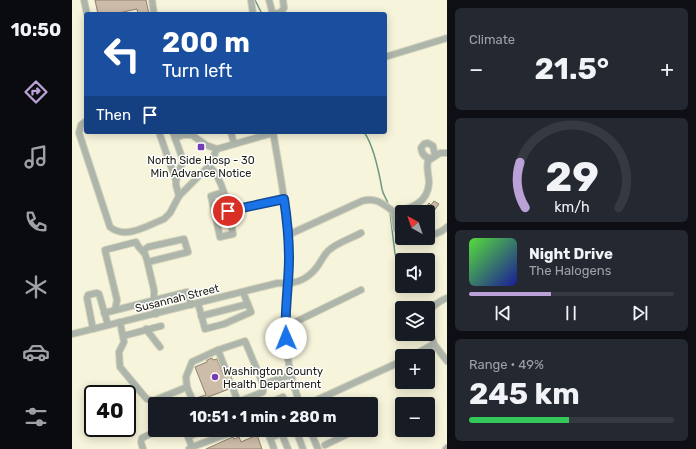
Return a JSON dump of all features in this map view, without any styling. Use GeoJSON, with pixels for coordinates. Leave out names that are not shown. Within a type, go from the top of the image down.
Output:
{"type":"FeatureCollection","features":[{"type":"Feature","properties":{"kind":"street"},"geometry":{"type":"LineString","coordinates":[[84,0],[87,12]]}},
{"type":"Feature","properties":{"kind":"street"},"geometry":{"type":"LineString","coordinates":[[152,0],[154,12]]}},
{"type":"Feature","properties":{"kind":"street"},"geometry":{"type":"LineString","coordinates":[[251,0],[253,12]]}},
{"type":"Feature","properties":{"kind":"street"},"geometry":{"type":"LineString","coordinates":[[269,0],[273,12]]}},
{"type":"Feature","properties":{"kind":"street"},"geometry":{"type":"LineString","coordinates":[[282,12],[284,8],[283,0]]}},
{"type":"Feature","properties":{"kind":"street"},"geometry":{"type":"LineString","coordinates":[[387,56],[447,38]]}},
{"type":"Feature","properties":{"kind":"street"},"geometry":{"type":"LineString","coordinates":[[84,123],[81,125],[79,133],[110,227],[124,233],[164,219],[170,213],[179,196],[209,166],[217,149]]}},
{"type":"Feature","properties":{"kind":"street"},"geometry":{"type":"LineString","coordinates":[[160,134],[176,182],[179,196]]}},
{"type":"Feature","properties":{"kind":"street"},"geometry":{"type":"LineString","coordinates":[[232,134],[234,144]]}},
{"type":"Feature","properties":{"kind":"street"},"geometry":{"type":"LineString","coordinates":[[176,182],[183,160],[174,135],[192,135],[206,145],[217,149],[269,134]]}},
{"type":"Feature","properties":{"kind":"street"},"geometry":{"type":"LineString","coordinates":[[273,134],[288,234],[288,284],[285,327],[291,375],[298,397]]}},
{"type":"Feature","properties":{"kind":"street"},"geometry":{"type":"LineString","coordinates":[[394,212],[418,204],[424,200],[429,183],[427,165],[433,157],[440,153],[447,153]]}},
{"type":"Feature","properties":{"kind":"street"},"geometry":{"type":"LineString","coordinates":[[209,166],[216,175],[223,192],[233,234],[220,237],[211,196],[223,192]]}},
{"type":"Feature","properties":{"kind":"street"},"geometry":{"type":"LineString","coordinates":[[176,182],[186,190]]}},
{"type":"Feature","properties":{"kind":"street"},"geometry":{"type":"LineString","coordinates":[[228,211],[284,199]]}},
{"type":"Feature","properties":{"kind":"street"},"geometry":{"type":"LineString","coordinates":[[288,234],[368,199],[372,199],[394,212],[395,220]]}},
{"type":"Feature","properties":{"kind":"street"},"geometry":{"type":"LineString","coordinates":[[435,234],[447,227]]}},
{"type":"Feature","properties":{"kind":"street","name":"Susannah Street"},"geometry":{"type":"LineString","coordinates":[[72,334],[243,292],[278,284],[297,282],[309,276],[333,247],[361,233]]}},
{"type":"Feature","properties":{"kind":"street"},"geometry":{"type":"LineString","coordinates":[[143,252],[148,247],[184,238],[188,252],[148,262]]}},
{"type":"Feature","properties":{"kind":"street"},"geometry":{"type":"LineString","coordinates":[[114,310],[117,300],[105,250],[136,242],[145,254],[148,262],[154,290],[156,314]]}},
{"type":"Feature","properties":{"kind":"street"},"geometry":{"type":"LineString","coordinates":[[285,327],[361,290]]}},
{"type":"Feature","properties":{"kind":"street"},"geometry":{"type":"LineString","coordinates":[[104,312],[187,292],[191,305]]}},
{"type":"Feature","properties":{"kind":"street"},"geometry":{"type":"LineString","coordinates":[[198,303],[205,329],[224,324],[251,312],[243,292]]}},
{"type":"Feature","properties":{"kind":"street"},"geometry":{"type":"LineString","coordinates":[[93,329],[86,298],[88,295],[98,293],[108,325]]}},
{"type":"Feature","properties":{"kind":"street"},"geometry":{"type":"LineString","coordinates":[[447,298],[435,304],[431,308],[428,322],[434,344],[447,361]]}},
{"type":"Feature","properties":{"kind":"street"},"geometry":{"type":"LineString","coordinates":[[201,316],[248,304]]}},
{"type":"Feature","properties":{"kind":"street"},"geometry":{"type":"LineString","coordinates":[[120,322],[124,342],[119,352],[120,366],[148,399]]}},
{"type":"Feature","properties":{"kind":"street"},"geometry":{"type":"LineString","coordinates":[[123,336],[161,326]]}},
{"type":"Feature","properties":{"kind":"street"},"geometry":{"type":"LineString","coordinates":[[146,329],[160,347]]}},
{"type":"Feature","properties":{"kind":"street"},"geometry":{"type":"LineString","coordinates":[[191,397],[187,388],[186,377],[192,362],[218,350],[245,341],[263,384],[263,392],[251,397]]}},
{"type":"Feature","properties":{"kind":"street"},"geometry":{"type":"LineString","coordinates":[[425,349],[434,344]]}},
{"type":"Feature","properties":{"kind":"street"},"geometry":{"type":"LineString","coordinates":[[218,350],[227,373]]}},
{"type":"Feature","properties":{"kind":"street"},"geometry":{"type":"LineString","coordinates":[[323,397],[395,364]]}},
{"type":"Feature","properties":{"kind":"street"},"geometry":{"type":"LineString","coordinates":[[263,384],[291,375]]}},
{"type":"Feature","properties":{"kind":"street"},"geometry":{"type":"LineString","coordinates":[[231,384],[234,397]]}},
{"type":"Feature","properties":{"kind":"street"},"geometry":{"type":"LineString","coordinates":[[168,397],[187,388]]}},
{"type":"Feature","properties":{"kind":"street"},"geometry":{"type":"LineString","coordinates":[[143,449],[140,442],[142,438],[148,435]]}},
{"type":"Feature","properties":{"kind":"street"},"geometry":{"type":"LineString","coordinates":[[188,437],[191,448],[220,437]]}},
{"type":"Feature","properties":{"kind":"street"},"geometry":{"type":"LineString","coordinates":[[283,437],[288,449]]}},
{"type":"Feature","properties":{"kind":"street"},"geometry":{"type":"LineString","coordinates":[[299,437],[303,449]]}},
{"type":"Feature","properties":{"kind":"street"},"geometry":{"type":"LineString","coordinates":[[313,437],[318,449],[327,447],[344,437]]}},
{"type":"Feature","properties":{"kind":"street"},"geometry":{"type":"LineString","coordinates":[[270,438],[274,449]]}},
{"type":"Feature","properties":{"kind":"building"},"geometry":{"type":"Polygon","coordinates":[[[95,0],[146,0],[149,12],[138,12],[137,9],[123,12],[98,12],[95,0]]]}},
{"type":"Feature","properties":{"kind":"building"},"geometry":{"type":"Polygon","coordinates":[[[434,201],[439,204],[435,210],[435,205],[431,205],[434,201]]]}},
{"type":"Feature","properties":{"kind":"building","name":"Washington County Health Department"},"geometry":{"type":"Polygon","coordinates":[[[212,358],[213,360],[217,359],[224,376],[231,376],[232,379],[228,380],[227,383],[229,389],[208,397],[199,397],[206,395],[195,367],[207,362],[207,360],[212,358]]]}},
{"type":"Feature","properties":{"kind":"building"},"geometry":{"type":"Polygon","coordinates":[[[233,437],[234,439],[239,437],[241,442],[252,437],[258,437],[262,449],[206,449],[233,437]]]}},
{"type":"Feature","properties":{"kind":"waterway"},"geometry":{"type":"LineString","coordinates":[[255,0],[261,12]]}},
{"type":"Feature","properties":{"kind":"waterway"},"geometry":{"type":"LineString","coordinates":[[365,134],[371,144],[383,191],[388,204]]}},
{"type":"Feature","properties":{"kind":"waterway"},"geometry":{"type":"LineString","coordinates":[[390,212],[395,254]]}},
{"type":"Feature","properties":{"kind":"tunnel"},"geometry":{"type":"LineString","coordinates":[[227,373],[231,383]]}},
{"type":"Feature","properties":{"kind":"place","name":"North Side Hosp - 30 Min Advance Notice"},"geometry":{"type":"Point","coordinates":[201,147]}},
{"type":"Feature","properties":{"kind":"place","name":"Washington County Health Department"},"geometry":{"type":"Point","coordinates":[215,377]}},
{"type":"Feature","properties":{"kind":"route"},"geometry":{"type":"LineString","coordinates":[[228,211],[284,199],[289,257],[285,327],[286,338]]}}]}
